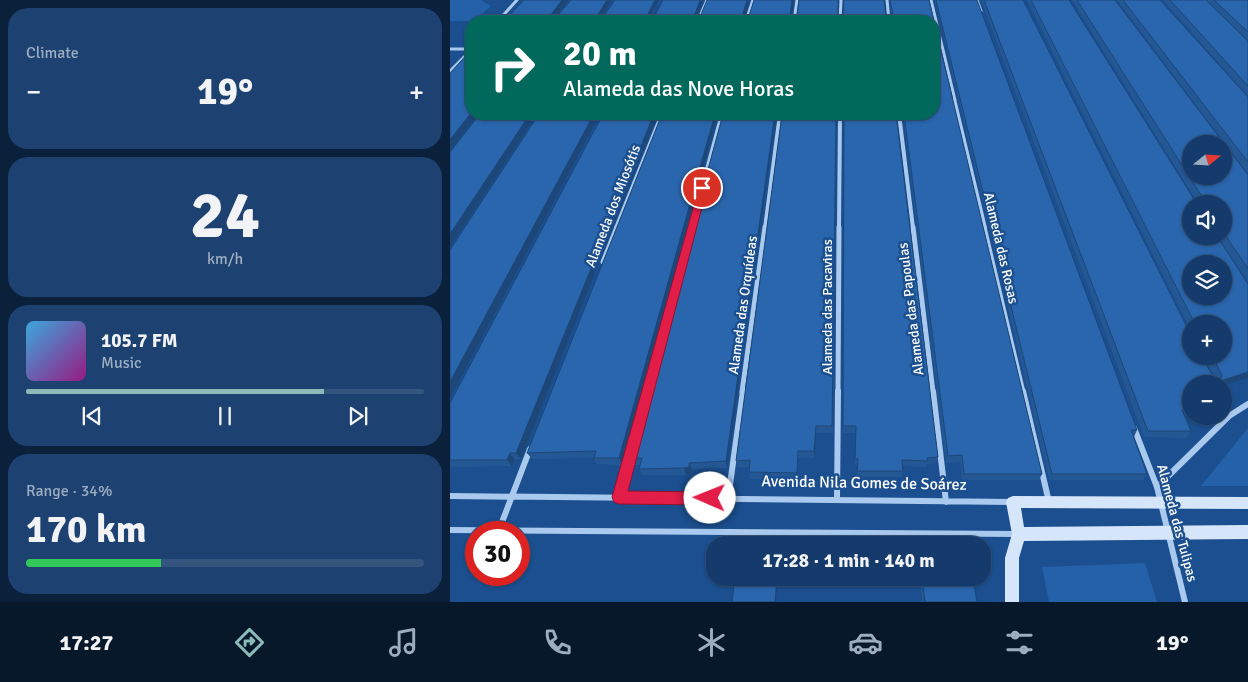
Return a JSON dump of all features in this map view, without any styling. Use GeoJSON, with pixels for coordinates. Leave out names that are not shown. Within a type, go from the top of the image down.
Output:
{"type":"FeatureCollection","features":[{"type":"Feature","properties":{"kind":"street"},"geometry":{"type":"LineString","coordinates":[[503,15],[517,0]]}},
{"type":"Feature","properties":{"kind":"street"},"geometry":{"type":"LineString","coordinates":[[701,15],[707,0]]}},
{"type":"Feature","properties":{"kind":"street"},"geometry":{"type":"LineString","coordinates":[[748,15],[753,0]]}},
{"type":"Feature","properties":{"kind":"street"},"geometry":{"type":"LineString","coordinates":[[795,15],[797,0]]}},
{"type":"Feature","properties":{"kind":"street"},"geometry":{"type":"LineString","coordinates":[[840,15],[841,0]]}},
{"type":"Feature","properties":{"kind":"street"},"geometry":{"type":"LineString","coordinates":[[887,0],[888,15]]}},
{"type":"Feature","properties":{"kind":"street","name":"Alameda das Rosas"},"geometry":{"type":"LineString","coordinates":[[931,0],[935,15]]}},
{"type":"Feature","properties":{"kind":"street"},"geometry":{"type":"LineString","coordinates":[[977,0],[984,18]]}},
{"type":"Feature","properties":{"kind":"street","name":"Alameda das Rosas"},"geometry":{"type":"LineString","coordinates":[[940,38],[1049,502]]}},
{"type":"Feature","properties":{"kind":"street"},"geometry":{"type":"LineString","coordinates":[[450,49],[465,49]]}},
{"type":"Feature","properties":{"kind":"street"},"geometry":{"type":"LineString","coordinates":[[450,72],[465,56]]}},
{"type":"Feature","properties":{"kind":"street","name":"Alameda dos Miosótis"},"geometry":{"type":"LineString","coordinates":[[602,266],[660,120]]}},
{"type":"Feature","properties":{"kind":"street"},"geometry":{"type":"LineString","coordinates":[[619,497],[720,120]]}},
{"type":"Feature","properties":{"kind":"street","name":"Alameda das Orquídeas"},"geometry":{"type":"LineString","coordinates":[[728,499],[779,120]]}},
{"type":"Feature","properties":{"kind":"street","name":"Alameda das Pacaviras"},"geometry":{"type":"LineString","coordinates":[[836,500],[840,120]]}},
{"type":"Feature","properties":{"kind":"street","name":"Alameda das Papoulas"},"geometry":{"type":"LineString","coordinates":[[900,120],[946,502]]}},
{"type":"Feature","properties":{"kind":"street"},"geometry":{"type":"LineString","coordinates":[[1232,414],[1248,404]]}},
{"type":"Feature","properties":{"kind":"street","name":"Alameda das Tulipas"},"geometry":{"type":"LineString","coordinates":[[1132,423],[1157,488],[1185,602]]}},
{"type":"Feature","properties":{"kind":"street"},"geometry":{"type":"LineString","coordinates":[[1157,488],[1220,425]]}},
{"type":"Feature","properties":{"kind":"street"},"geometry":{"type":"LineString","coordinates":[[503,521],[533,442]]}},
{"type":"Feature","properties":{"kind":"street","name":"Avenida Nila Gomes de Soárez"},"geometry":{"type":"LineString","coordinates":[[450,496],[1160,504],[1248,503]]}},
{"type":"Feature","properties":{"kind":"street"},"geometry":{"type":"LineString","coordinates":[[1012,602],[1012,558],[1019,534],[1013,502]]}},
{"type":"Feature","properties":{"kind":"street"},"geometry":{"type":"LineString","coordinates":[[450,530],[465,530]]}},
{"type":"Feature","properties":{"kind":"street"},"geometry":{"type":"LineString","coordinates":[[530,530],[1019,534],[1248,532]]}},
{"type":"Feature","properties":{"kind":"shaded area"},"geometry":{"type":"Polygon","coordinates":[[[450,0],[481,0],[491,6],[481,15],[465,15],[465,21],[450,21],[450,0]]]}},
{"type":"Feature","properties":{"kind":"shaded area"},"geometry":{"type":"Polygon","coordinates":[[[1248,428],[1248,486],[1201,486],[1248,428]]]}},
{"type":"Feature","properties":{"kind":"shaded area"},"geometry":{"type":"Polygon","coordinates":[[[1145,563],[1157,602],[1049,602],[1042,567],[1145,563]]]}},
{"type":"Feature","properties":{"kind":"building"},"geometry":{"type":"Polygon","coordinates":[[[524,0],[562,0],[551,15],[510,15],[524,0]]]}},
{"type":"Feature","properties":{"kind":"building"},"geometry":{"type":"Polygon","coordinates":[[[571,0],[607,0],[598,15],[558,15],[571,0]]]}},
{"type":"Feature","properties":{"kind":"building"},"geometry":{"type":"Polygon","coordinates":[[[615,0],[655,0],[648,14],[604,15],[615,0]]]}},
{"type":"Feature","properties":{"kind":"building"},"geometry":{"type":"Polygon","coordinates":[[[663,0],[700,0],[695,15],[655,15],[663,0]]]}},
{"type":"Feature","properties":{"kind":"building"},"geometry":{"type":"Polygon","coordinates":[[[707,0],[747,0],[743,15],[701,15],[707,0]]]}},
{"type":"Feature","properties":{"kind":"building"},"geometry":{"type":"Polygon","coordinates":[[[754,0],[792,0],[790,15],[749,15],[754,0]]]}},
{"type":"Feature","properties":{"kind":"building"},"geometry":{"type":"Polygon","coordinates":[[[799,0],[838,0],[838,15],[797,15],[799,0]]]}},
{"type":"Feature","properties":{"kind":"building"},"geometry":{"type":"Polygon","coordinates":[[[844,0],[884,0],[886,15],[843,15],[844,0]]]}},
{"type":"Feature","properties":{"kind":"building"},"geometry":{"type":"Polygon","coordinates":[[[890,0],[929,0],[933,15],[893,15],[890,0]]]}},
{"type":"Feature","properties":{"kind":"building"},"geometry":{"type":"Polygon","coordinates":[[[936,0],[977,0],[1137,430],[1131,430],[1147,474],[1052,474],[936,0]]]}},
{"type":"Feature","properties":{"kind":"building"},"geometry":{"type":"Polygon","coordinates":[[[984,0],[1023,0],[1182,317],[1182,365],[1207,365],[1212,375],[1182,375],[1182,425],[1188,425],[1191,431],[1148,431],[984,0]]]}},
{"type":"Feature","properties":{"kind":"building"},"geometry":{"type":"Polygon","coordinates":[[[1031,0],[1069,0],[1182,180],[1182,185],[1185,185],[1191,195],[1182,195],[1182,245],[1223,245],[1229,255],[1182,255],[1182,298],[1031,0]]]}},
{"type":"Feature","properties":{"kind":"building"},"geometry":{"type":"Polygon","coordinates":[[[1077,0],[1115,0],[1218,135],[1182,135],[1182,165],[1077,0]]]}},
{"type":"Feature","properties":{"kind":"building"},"geometry":{"type":"Polygon","coordinates":[[[1123,0],[1160,0],[1248,97],[1248,162],[1232,141],[1232,135],[1227,135],[1123,0]]]}},
{"type":"Feature","properties":{"kind":"building"},"geometry":{"type":"Polygon","coordinates":[[[1170,0],[1206,0],[1248,41],[1248,86],[1170,0]]]}},
{"type":"Feature","properties":{"kind":"building"},"geometry":{"type":"Polygon","coordinates":[[[1214,0],[1248,0],[1248,32],[1214,0]]]}},
{"type":"Feature","properties":{"kind":"building"},"geometry":{"type":"Polygon","coordinates":[[[940,46],[1042,474],[964,474],[962,455],[948,456],[905,120],[940,120],[940,46]]]}},
{"type":"Feature","properties":{"kind":"building"},"geometry":{"type":"Polygon","coordinates":[[[465,57],[466,120],[450,140],[450,73],[465,57]]]}},
{"type":"Feature","properties":{"kind":"building"},"geometry":{"type":"Polygon","coordinates":[[[475,120],[526,120],[450,234],[450,152],[475,120]]]}},
{"type":"Feature","properties":{"kind":"building"},"geometry":{"type":"Polygon","coordinates":[[[535,120],[591,120],[450,382],[450,250],[535,120]]]}},
{"type":"Feature","properties":{"kind":"building"},"geometry":{"type":"Polygon","coordinates":[[[600,120],[652,120],[516,453],[510,453],[507,460],[450,460],[450,403],[600,120]]]}},
{"type":"Feature","properties":{"kind":"building"},"geometry":{"type":"Polygon","coordinates":[[[660,120],[713,120],[619,458],[594,458],[596,451],[527,453],[660,120]]]}},
{"type":"Feature","properties":{"kind":"building"},"geometry":{"type":"Polygon","coordinates":[[[721,120],[774,120],[726,461],[689,463],[689,467],[684,468],[639,469],[642,458],[630,458],[721,120]]]}},
{"type":"Feature","properties":{"kind":"building"},"geometry":{"type":"Polygon","coordinates":[[[781,120],[836,120],[832,426],[816,426],[814,451],[798,451],[797,473],[749,472],[750,460],[736,461],[781,120]]]}},
{"type":"Feature","properties":{"kind":"building"},"geometry":{"type":"Polygon","coordinates":[[[844,120],[897,120],[938,457],[927,458],[928,461],[902,460],[903,471],[857,471],[858,459],[855,459],[856,426],[843,426],[844,120]]]}},
{"type":"Feature","properties":{"kind":"building"},"geometry":{"type":"Polygon","coordinates":[[[1232,154],[1248,175],[1248,269],[1232,245],[1232,195],[1201,195],[1195,185],[1232,185],[1232,154]]]}},
{"type":"Feature","properties":{"kind":"building"},"geometry":{"type":"Polygon","coordinates":[[[1232,259],[1248,284],[1248,372],[1232,377],[1232,375],[1222,375],[1217,365],[1232,365],[1232,315],[1190,315],[1185,305],[1232,305],[1232,259]]]}},
{"type":"Feature","properties":{"kind":"building"},"geometry":{"type":"Polygon","coordinates":[[[734,586],[776,586],[775,602],[732,602],[734,586]]]}},
{"type":"Feature","properties":{"kind":"building"},"geometry":{"type":"Polygon","coordinates":[[[923,586],[974,586],[977,602],[925,602],[923,586]]]}},
{"type":"Feature","properties":{"kind":"route"},"geometry":{"type":"LineString","coordinates":[[702,188],[619,497],[710,498]]}}]}
